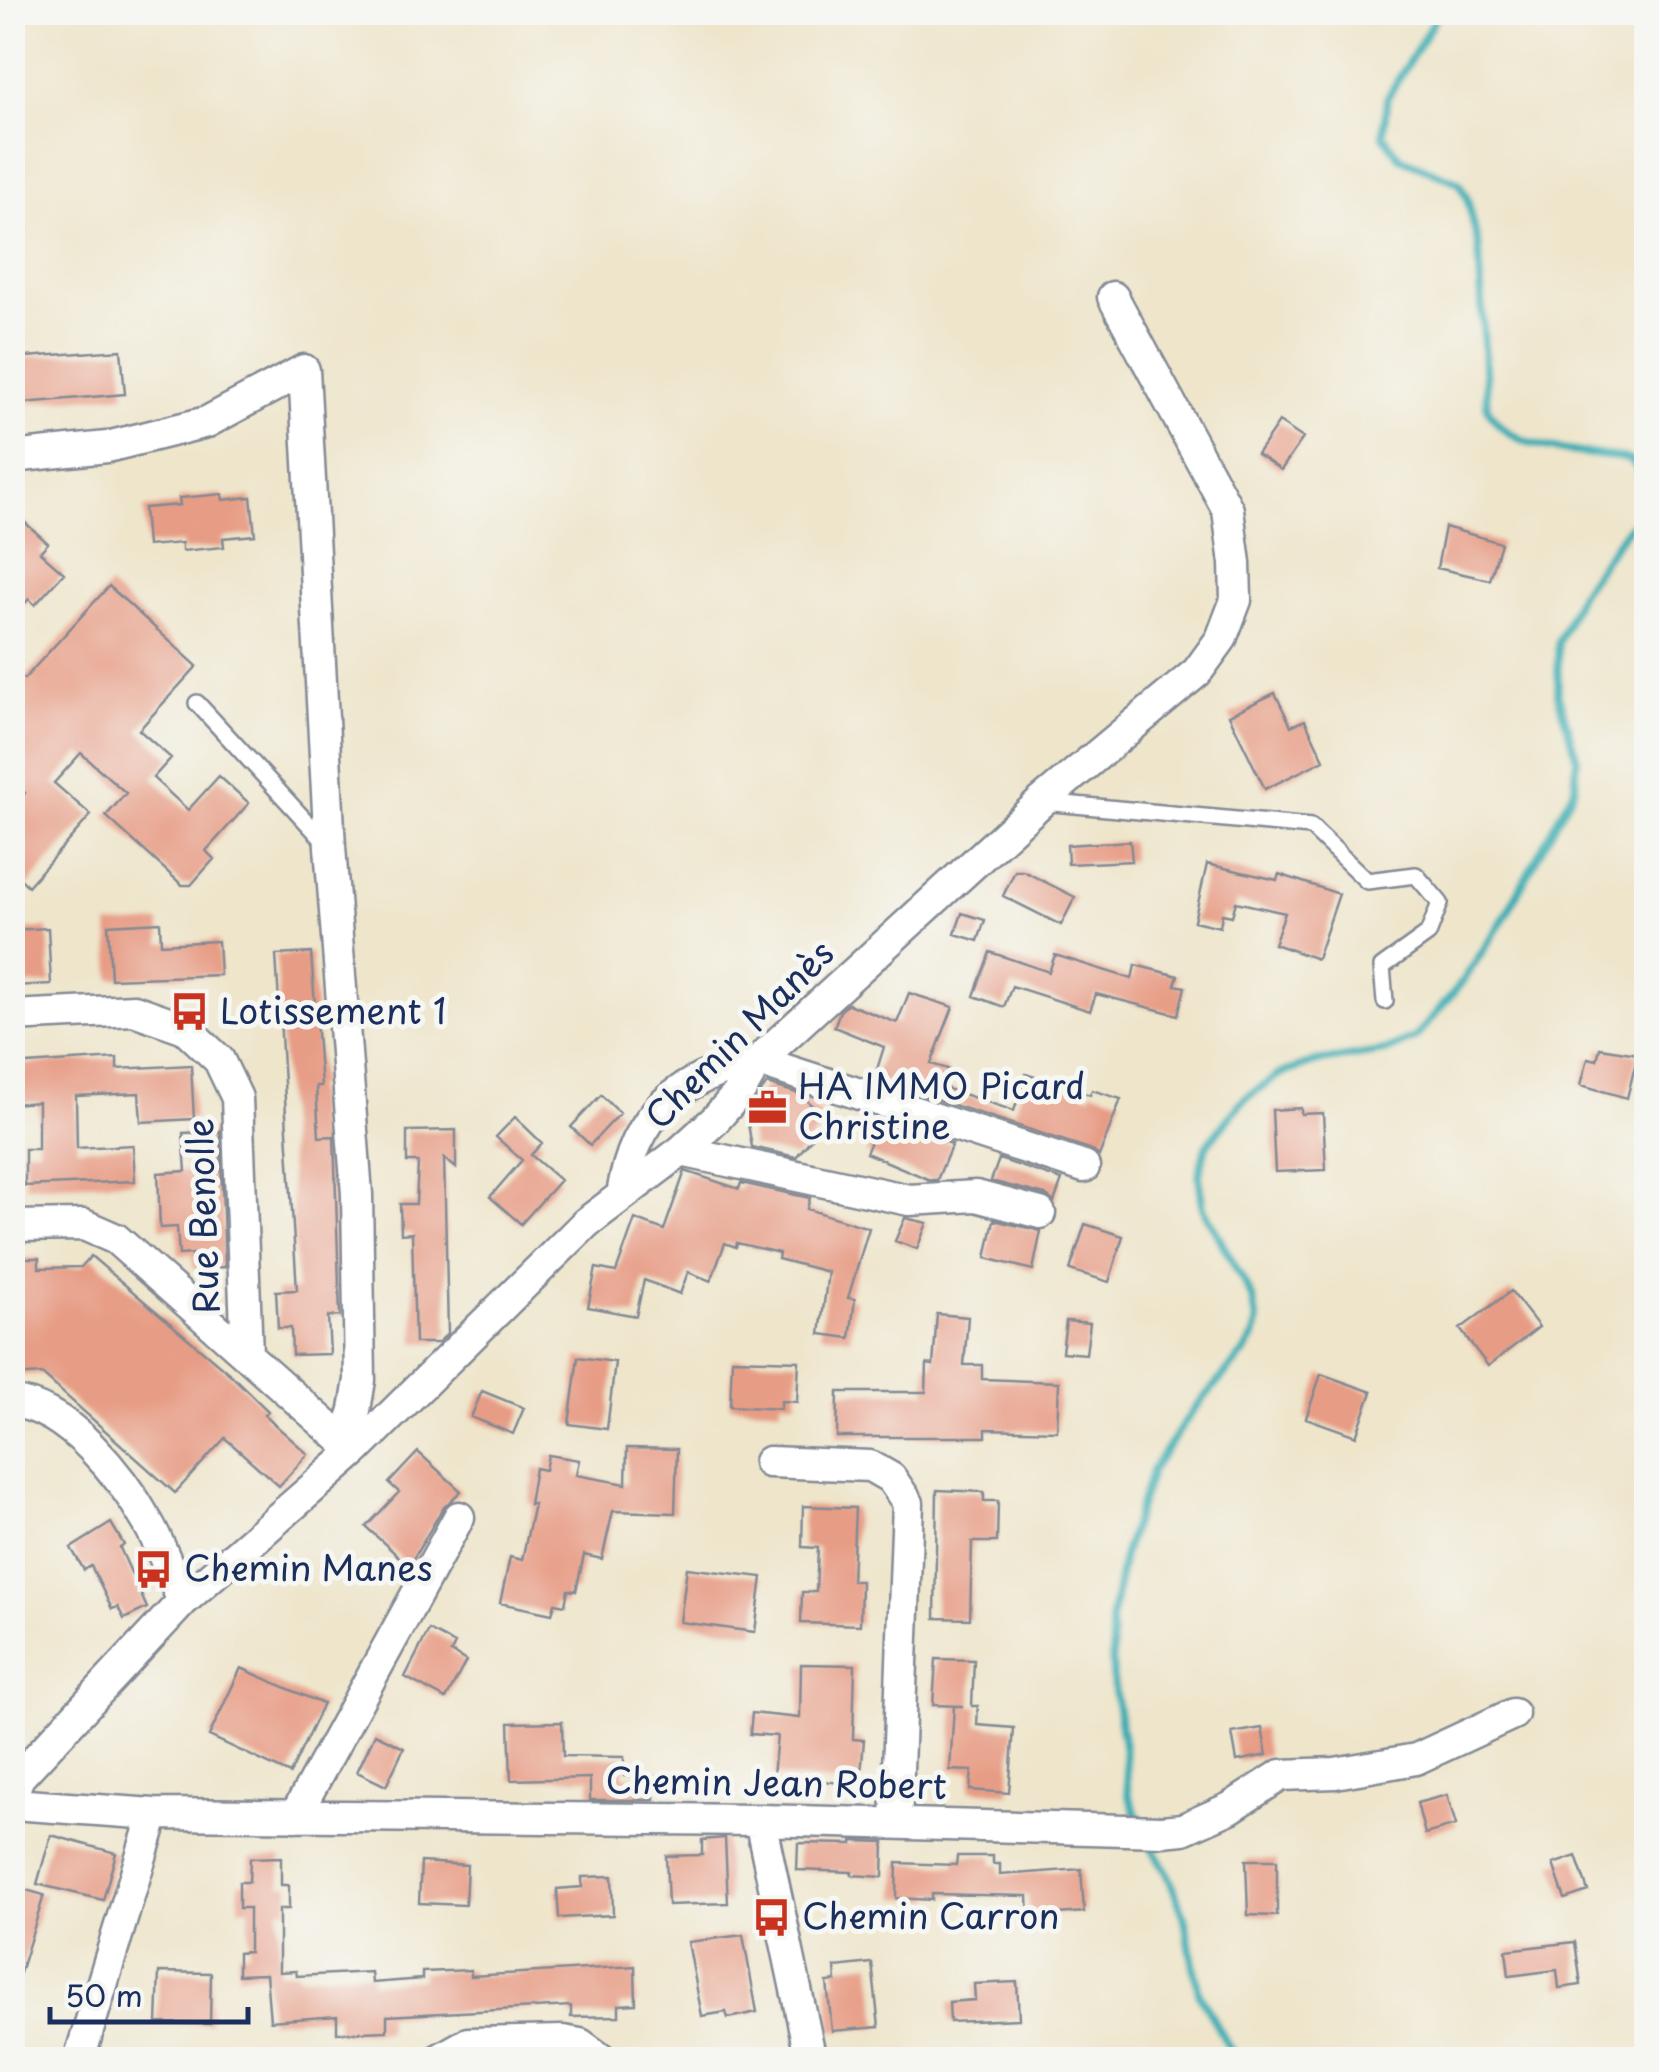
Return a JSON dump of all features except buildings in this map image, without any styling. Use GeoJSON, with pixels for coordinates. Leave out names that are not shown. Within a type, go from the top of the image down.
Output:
{"type":"FeatureCollection","features":[{"type":"Feature","properties":{"kind":"street","name":"Chemin Manès"},"geometry":{"type":"LineString","coordinates":[[14,1786],[183,1601],[586,1223],[682,1151],[715,1120],[758,1061],[1040,802],[1198,672],[1221,638],[1236,600],[1236,563],[1228,510],[1114,297]]}},
{"type":"Feature","properties":{"kind":"street"},"geometry":{"type":"LineString","coordinates":[[12,457],[107,447],[208,422],[304,370],[330,847],[357,1194],[360,1380],[350,1446]]}},
{"type":"Feature","properties":{"kind":"street","name":"Rue Benolle"},"geometry":{"type":"LineString","coordinates":[[12,1016],[134,1010],[185,1028],[219,1060],[236,1098],[247,1354]]}},
{"type":"Feature","properties":{"kind":"street"},"geometry":{"type":"LineString","coordinates":[[622,1195],[626,1162],[636,1138],[664,1103],[713,1073],[758,1061],[1084,1167]]}},
{"type":"Feature","properties":{"kind":"street"},"geometry":{"type":"LineString","coordinates":[[682,1151],[908,1200],[976,1196],[1040,1212]]}},
{"type":"Feature","properties":{"kind":"street"},"geometry":{"type":"LineString","coordinates":[[12,1226],[84,1225],[116,1239],[350,1446]]}},
{"type":"Feature","properties":{"kind":"street"},"geometry":{"type":"LineString","coordinates":[[12,1402],[31,1404],[74,1431],[120,1478],[150,1526],[183,1601]]}},
{"type":"Feature","properties":{"kind":"street"},"geometry":{"type":"LineString","coordinates":[[768,1462],[870,1466],[892,1478],[908,1503],[896,1823]]}},
{"type":"Feature","properties":{"kind":"street"},"geometry":{"type":"LineString","coordinates":[[296,1816],[460,1517]]}},
{"type":"Feature","properties":{"kind":"street","name":"Chemin Jean Robert"},"geometry":{"type":"LineString","coordinates":[[14,1786],[154,1814],[1183,1829],[1230,1808],[1281,1775],[1336,1773],[1416,1758],[1513,1714]]}},
{"type":"Feature","properties":{"kind":"street"},"geometry":{"type":"LineString","coordinates":[[79,2060],[154,1814]]}},
{"type":"Feature","properties":{"kind":"street"},"geometry":{"type":"LineString","coordinates":[[760,1820],[811,2060]]}},
{"type":"Feature","properties":{"kind":"street"},"geometry":{"type":"LineString","coordinates":[[438,2060],[468,2043],[563,2041],[580,2044],[602,2060]]}},
{"type":"Feature","properties":{"kind":"lane"},"geometry":{"type":"LineString","coordinates":[[196,703],[330,847]]}},
{"type":"Feature","properties":{"kind":"lane"},"geometry":{"type":"LineString","coordinates":[[1040,802],[1312,827],[1367,881],[1416,874],[1440,904],[1428,934],[1382,968],[1385,1000]]}},
{"type":"Feature","properties":{"kind":"waterway"},"geometry":{"type":"LineString","coordinates":[[1439,12],[1387,98],[1383,135],[1400,158],[1458,182],[1467,198],[1479,248],[1487,407],[1496,421],[1522,440],[1629,460],[1642,475],[1646,494]]}},
{"type":"Feature","properties":{"kind":"waterway"},"geometry":{"type":"LineString","coordinates":[[1139,1821],[1128,1794],[1113,1679],[1111,1621],[1123,1556],[1152,1470],[1194,1409],[1243,1354],[1255,1335],[1257,1322],[1253,1299],[1203,1208],[1199,1175],[1206,1146],[1243,1100],[1280,1074],[1315,1062],[1385,1051],[1416,1037],[1463,981],[1503,920],[1575,787],[1577,759],[1558,695],[1558,643],[1580,593],[1642,514],[1646,499]]}},
{"type":"Feature","properties":{"kind":"waterway"},"geometry":{"type":"LineString","coordinates":[[1146,1838],[1168,1875],[1184,1916],[1199,1993],[1236,2060]]}},
{"type":"Feature","properties":{"kind":"place","name":"Lotissement 1"},"geometry":{"type":"Point","coordinates":[190,1012]}},
{"type":"Feature","properties":{"kind":"place","name":"HA IMMO Picard Christine"},"geometry":{"type":"Point","coordinates":[768,1107]}},
{"type":"Feature","properties":{"kind":"place","name":"Chemin Manes"},"geometry":{"type":"Point","coordinates":[154,1569]}},
{"type":"Feature","properties":{"kind":"place","name":"Chemin Carron"},"geometry":{"type":"Point","coordinates":[772,1917]}}]}
